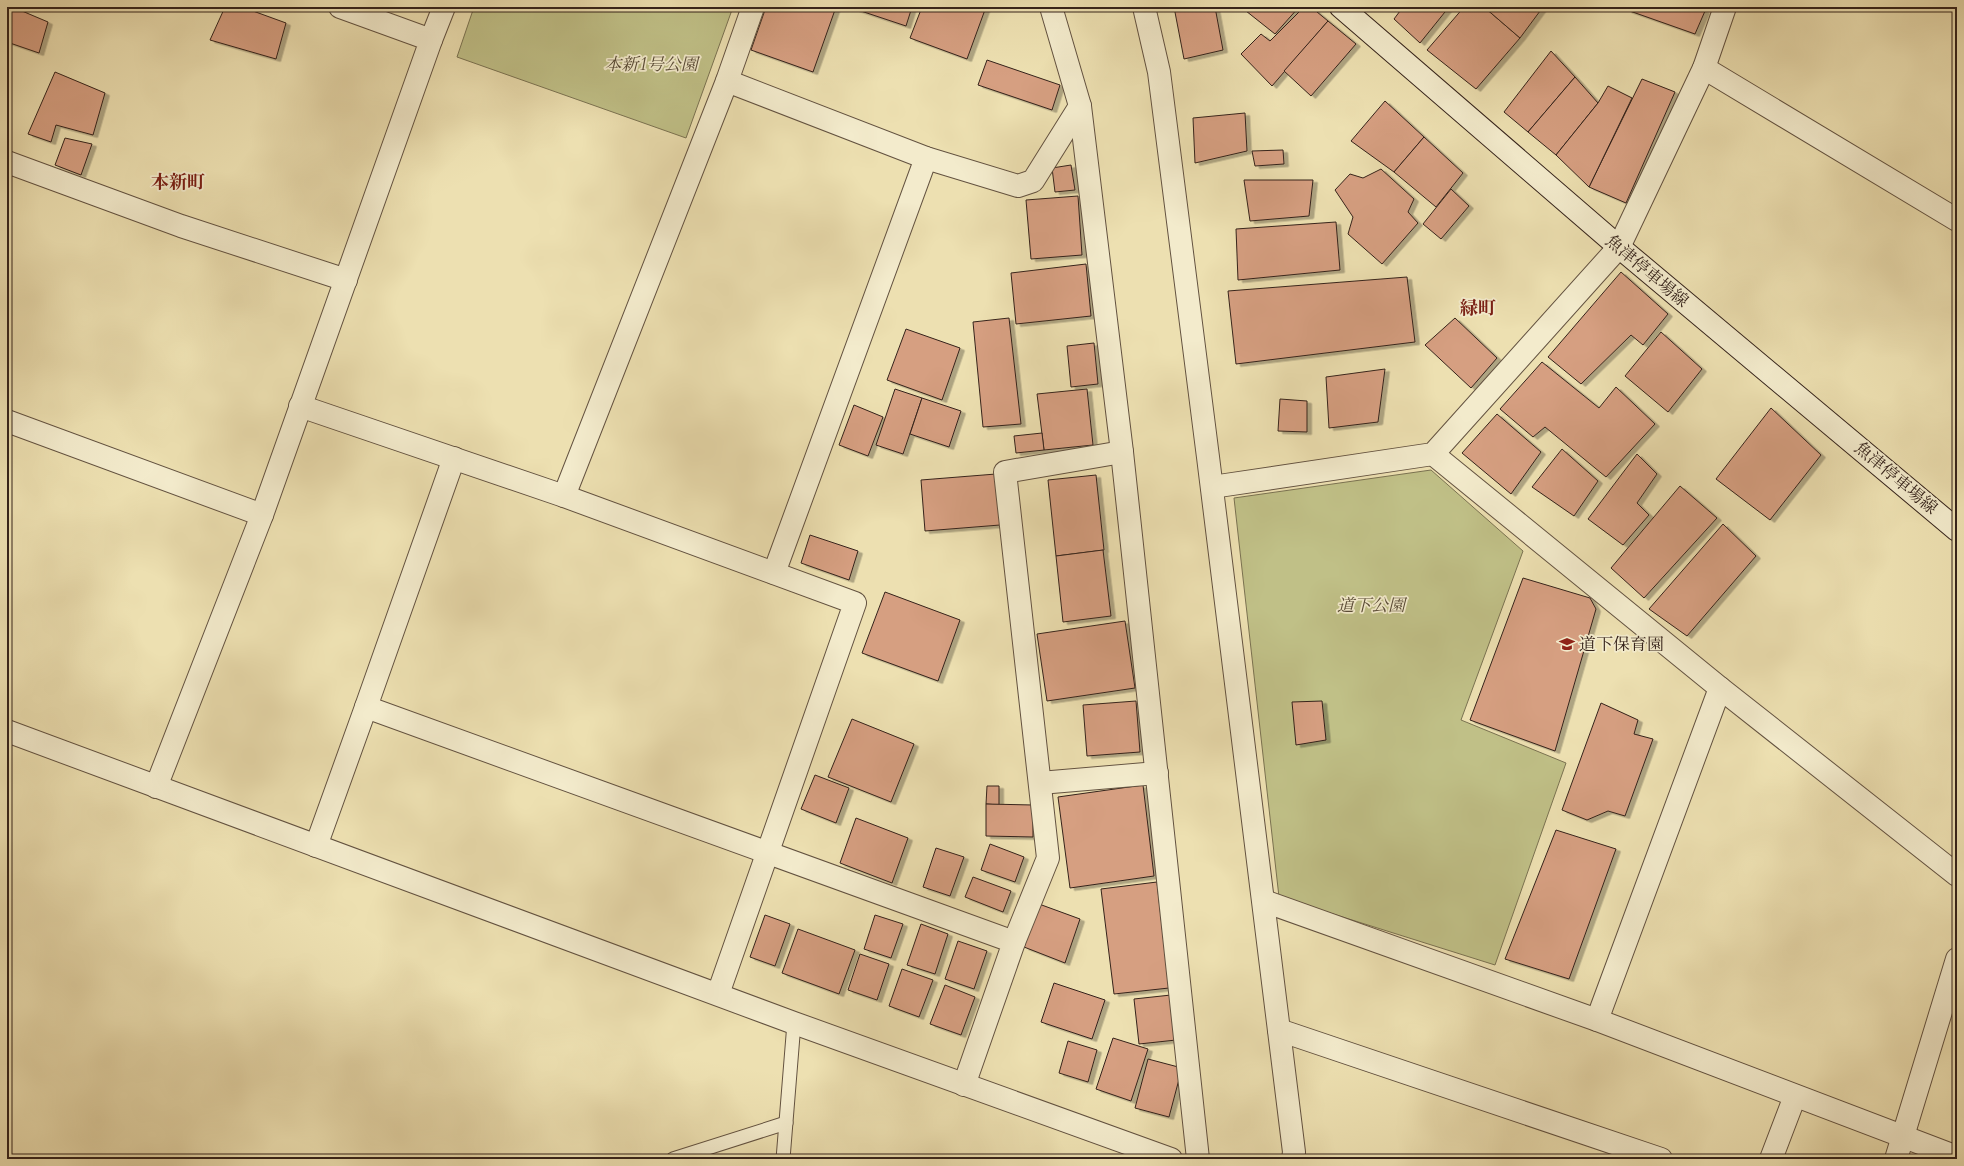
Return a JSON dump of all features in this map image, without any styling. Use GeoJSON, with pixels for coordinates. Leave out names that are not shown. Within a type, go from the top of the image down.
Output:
{"type":"FeatureCollection","features":[{"type":"Feature","properties":{"kind":"street"},"geometry":{"type":"LineString","coordinates":[[340,7],[431,40]]}},
{"type":"Feature","properties":{"kind":"street"},"geometry":{"type":"LineString","coordinates":[[156,787],[262,515],[444,7]]}},
{"type":"Feature","properties":{"kind":"street"},"geometry":{"type":"LineString","coordinates":[[564,496],[726,81],[753,7]]}},
{"type":"Feature","properties":{"kind":"street"},"geometry":{"type":"LineString","coordinates":[[1051,7],[1080,106],[1122,452],[1198,1159]]}},
{"type":"Feature","properties":{"kind":"street"},"geometry":{"type":"LineString","coordinates":[[1144,7],[1159,72],[1264,900],[1293,1159]]}},
{"type":"Feature","properties":{"kind":"street","name":"魚津停車場線"},"geometry":{"type":"LineString","coordinates":[[1341,7],[1619,247],[1957,530]]}},
{"type":"Feature","properties":{"kind":"street"},"geometry":{"type":"LineString","coordinates":[[1212,488],[1433,454],[1619,247],[1704,68],[1725,7]]}},
{"type":"Feature","properties":{"kind":"street"},"geometry":{"type":"LineString","coordinates":[[1704,68],[1957,220]]}},
{"type":"Feature","properties":{"kind":"street"},"geometry":{"type":"LineString","coordinates":[[726,81],[926,158],[1018,186],[1033,181],[1080,106]]}},
{"type":"Feature","properties":{"kind":"street"},"geometry":{"type":"LineString","coordinates":[[774,573],[926,158]]}},
{"type":"Feature","properties":{"kind":"street"},"geometry":{"type":"LineString","coordinates":[[7,162],[181,226],[346,280]]}},
{"type":"Feature","properties":{"kind":"street"},"geometry":{"type":"LineString","coordinates":[[300,406],[564,496],[855,603],[718,994]]}},
{"type":"Feature","properties":{"kind":"street"},"geometry":{"type":"LineString","coordinates":[[7,421],[262,515]]}},
{"type":"Feature","properties":{"kind":"street"},"geometry":{"type":"LineString","coordinates":[[964,1084],[1014,942],[1048,858],[1006,472],[1122,452]]}},
{"type":"Feature","properties":{"kind":"street"},"geometry":{"type":"LineString","coordinates":[[1433,454],[1720,688],[1957,875]]}},
{"type":"Feature","properties":{"kind":"street"},"geometry":{"type":"LineString","coordinates":[[316,846],[454,458]]}},
{"type":"Feature","properties":{"kind":"street"},"geometry":{"type":"LineString","coordinates":[[1597,1020],[1720,688]]}},
{"type":"Feature","properties":{"kind":"street"},"geometry":{"type":"LineString","coordinates":[[366,707],[768,851],[1014,942]]}},
{"type":"Feature","properties":{"kind":"street"},"geometry":{"type":"LineString","coordinates":[[7,732],[794,1023],[1171,1159]]}},
{"type":"Feature","properties":{"kind":"street"},"geometry":{"type":"LineString","coordinates":[[1040,783],[1157,773]]}},
{"type":"Feature","properties":{"kind":"street"},"geometry":{"type":"LineString","coordinates":[[1264,900],[1597,1020],[1957,1157]]}},
{"type":"Feature","properties":{"kind":"street"},"geometry":{"type":"LineString","coordinates":[[1896,1159],[1957,959]]}},
{"type":"Feature","properties":{"kind":"street"},"geometry":{"type":"LineString","coordinates":[[1279,1030],[1661,1159]]}},
{"type":"Feature","properties":{"kind":"street"},"geometry":{"type":"LineString","coordinates":[[1771,1159],[1795,1096]]}},
{"type":"Feature","properties":{"kind":"lane"},"geometry":{"type":"LineString","coordinates":[[783,1159],[794,1023]]}},
{"type":"Feature","properties":{"kind":"lane"},"geometry":{"type":"LineString","coordinates":[[673,1159],[786,1123]]}},
{"type":"Feature","properties":{"kind":"green space","name":"本新1号公園"},"geometry":{"type":"Polygon","coordinates":[[[474,7],[733,7],[686,138],[457,57],[474,7]]]}},
{"type":"Feature","properties":{"kind":"green space","name":"道下公園"},"geometry":{"type":"Polygon","coordinates":[[[1431,470],[1523,551],[1461,720],[1566,763],[1495,965],[1279,897],[1234,498],[1431,470]]]}},
{"type":"Feature","properties":{"kind":"building"},"geometry":{"type":"Polygon","coordinates":[[[7,7],[23,7],[22,11],[48,22],[39,53],[7,42],[7,7]]]}},
{"type":"Feature","properties":{"kind":"building"},"geometry":{"type":"Polygon","coordinates":[[[225,7],[242,7],[286,23],[276,59],[210,40],[225,7]]]}},
{"type":"Feature","properties":{"kind":"building"},"geometry":{"type":"Polygon","coordinates":[[[766,7],[836,7],[813,72],[751,50],[766,7]]]}},
{"type":"Feature","properties":{"kind":"building"},"geometry":{"type":"Polygon","coordinates":[[[855,7],[912,7],[906,26],[855,9],[855,7]]]}},
{"type":"Feature","properties":{"kind":"building"},"geometry":{"type":"Polygon","coordinates":[[[922,7],[986,7],[967,59],[910,38],[922,7]]]}},
{"type":"Feature","properties":{"kind":"building"},"geometry":{"type":"Polygon","coordinates":[[[1174,7],[1215,7],[1223,50],[1184,59],[1174,7]]]}},
{"type":"Feature","properties":{"kind":"building"},"geometry":{"type":"Polygon","coordinates":[[[1241,7],[1299,7],[1275,34],[1241,7]]]}},
{"type":"Feature","properties":{"kind":"building"},"geometry":{"type":"Polygon","coordinates":[[[1304,7],[1311,7],[1328,21],[1272,86],[1241,54],[1261,34],[1270,41],[1304,7]]]}},
{"type":"Feature","properties":{"kind":"building"},"geometry":{"type":"Polygon","coordinates":[[[1403,7],[1449,7],[1420,43],[1394,19],[1403,7]]]}},
{"type":"Feature","properties":{"kind":"building"},"geometry":{"type":"Polygon","coordinates":[[[1464,7],[1484,7],[1520,38],[1476,89],[1427,50],[1464,7]]]}},
{"type":"Feature","properties":{"kind":"building"},"geometry":{"type":"Polygon","coordinates":[[[1484,7],[1543,7],[1520,38],[1484,7]]]}},
{"type":"Feature","properties":{"kind":"building"},"geometry":{"type":"Polygon","coordinates":[[[1628,7],[1694,7],[1705,11],[1695,34],[1627,10],[1628,7]]]}},
{"type":"Feature","properties":{"kind":"building"},"geometry":{"type":"Polygon","coordinates":[[[1328,21],[1356,44],[1311,96],[1284,71],[1328,21]]]}},
{"type":"Feature","properties":{"kind":"building"},"geometry":{"type":"Polygon","coordinates":[[[1551,51],[1575,77],[1528,132],[1504,112],[1551,51]]]}},
{"type":"Feature","properties":{"kind":"building"},"geometry":{"type":"Polygon","coordinates":[[[987,60],[1060,85],[1052,110],[978,85],[987,60]]]}},
{"type":"Feature","properties":{"kind":"building"},"geometry":{"type":"Polygon","coordinates":[[[55,72],[105,93],[93,135],[56,125],[51,142],[28,134],[55,72]]]}},
{"type":"Feature","properties":{"kind":"building"},"geometry":{"type":"Polygon","coordinates":[[[1575,77],[1598,103],[1556,155],[1528,132],[1575,77]]]}},
{"type":"Feature","properties":{"kind":"building"},"geometry":{"type":"Polygon","coordinates":[[[1642,79],[1675,92],[1626,203],[1589,187],[1642,79]]]}},
{"type":"Feature","properties":{"kind":"building"},"geometry":{"type":"Polygon","coordinates":[[[1608,86],[1632,98],[1589,187],[1556,155],[1598,103],[1608,86]]]}},
{"type":"Feature","properties":{"kind":"building"},"geometry":{"type":"Polygon","coordinates":[[[1385,101],[1424,137],[1394,172],[1351,141],[1385,101]]]}},
{"type":"Feature","properties":{"kind":"building"},"geometry":{"type":"Polygon","coordinates":[[[1245,113],[1247,151],[1195,163],[1193,118],[1245,113]]]}},
{"type":"Feature","properties":{"kind":"building"},"geometry":{"type":"Polygon","coordinates":[[[1424,137],[1463,173],[1436,207],[1394,172],[1424,137]]]}},
{"type":"Feature","properties":{"kind":"building"},"geometry":{"type":"Polygon","coordinates":[[[65,138],[92,144],[81,175],[55,165],[65,138]]]}},
{"type":"Feature","properties":{"kind":"building"},"geometry":{"type":"Polygon","coordinates":[[[1283,150],[1284,164],[1255,166],[1252,151],[1283,150]]]}},
{"type":"Feature","properties":{"kind":"building"},"geometry":{"type":"Polygon","coordinates":[[[1071,165],[1075,190],[1055,192],[1052,168],[1071,165]]]}},
{"type":"Feature","properties":{"kind":"building"},"geometry":{"type":"Polygon","coordinates":[[[1381,169],[1414,199],[1408,212],[1418,223],[1382,264],[1348,234],[1353,217],[1335,190],[1350,174],[1363,178],[1381,169]]]}},
{"type":"Feature","properties":{"kind":"building"},"geometry":{"type":"Polygon","coordinates":[[[1244,180],[1313,180],[1309,216],[1250,221],[1244,180]]]}},
{"type":"Feature","properties":{"kind":"building"},"geometry":{"type":"Polygon","coordinates":[[[1451,189],[1469,206],[1441,239],[1423,224],[1451,189]]]}},
{"type":"Feature","properties":{"kind":"building"},"geometry":{"type":"Polygon","coordinates":[[[1078,196],[1082,255],[1031,259],[1026,200],[1078,196]]]}},
{"type":"Feature","properties":{"kind":"building"},"geometry":{"type":"Polygon","coordinates":[[[1336,222],[1340,270],[1238,280],[1236,229],[1336,222]]]}},
{"type":"Feature","properties":{"kind":"building"},"geometry":{"type":"Polygon","coordinates":[[[1086,264],[1091,316],[1016,324],[1011,273],[1086,264]]]}},
{"type":"Feature","properties":{"kind":"building"},"geometry":{"type":"Polygon","coordinates":[[[1621,272],[1668,314],[1643,345],[1631,335],[1581,384],[1548,357],[1621,272]]]}},
{"type":"Feature","properties":{"kind":"building"},"geometry":{"type":"Polygon","coordinates":[[[1407,277],[1415,342],[1236,364],[1228,291],[1407,277]]]}},
{"type":"Feature","properties":{"kind":"building"},"geometry":{"type":"Polygon","coordinates":[[[1009,318],[1021,424],[983,427],[973,322],[1009,318]]]}},
{"type":"Feature","properties":{"kind":"building"},"geometry":{"type":"Polygon","coordinates":[[[1455,318],[1497,358],[1471,388],[1425,345],[1455,318]]]}},
{"type":"Feature","properties":{"kind":"building"},"geometry":{"type":"Polygon","coordinates":[[[906,329],[960,348],[942,400],[887,380],[906,329]]]}},
{"type":"Feature","properties":{"kind":"building"},"geometry":{"type":"Polygon","coordinates":[[[1661,332],[1702,369],[1668,412],[1625,376],[1661,332]]]}},
{"type":"Feature","properties":{"kind":"building"},"geometry":{"type":"Polygon","coordinates":[[[1094,343],[1098,384],[1071,387],[1067,346],[1094,343]]]}},
{"type":"Feature","properties":{"kind":"building"},"geometry":{"type":"Polygon","coordinates":[[[1542,362],[1599,408],[1616,387],[1655,424],[1606,477],[1545,427],[1533,437],[1500,409],[1542,362]]]}},
{"type":"Feature","properties":{"kind":"building"},"geometry":{"type":"Polygon","coordinates":[[[1385,369],[1378,422],[1329,428],[1326,377],[1385,369]]]}},
{"type":"Feature","properties":{"kind":"building"},"geometry":{"type":"Polygon","coordinates":[[[895,389],[922,398],[903,454],[876,445],[895,389]]]}},
{"type":"Feature","properties":{"kind":"building"},"geometry":{"type":"Polygon","coordinates":[[[1087,389],[1093,445],[1044,450],[1037,394],[1087,389]]]}},
{"type":"Feature","properties":{"kind":"building"},"geometry":{"type":"Polygon","coordinates":[[[922,398],[961,411],[949,447],[910,434],[922,398]]]}},
{"type":"Feature","properties":{"kind":"building"},"geometry":{"type":"Polygon","coordinates":[[[1280,399],[1307,401],[1307,432],[1278,431],[1280,399]]]}},
{"type":"Feature","properties":{"kind":"building"},"geometry":{"type":"Polygon","coordinates":[[[854,405],[883,417],[868,456],[839,445],[854,405]]]}},
{"type":"Feature","properties":{"kind":"building"},"geometry":{"type":"Polygon","coordinates":[[[1771,408],[1821,455],[1770,520],[1716,479],[1771,408]]]}},
{"type":"Feature","properties":{"kind":"building"},"geometry":{"type":"Polygon","coordinates":[[[1497,414],[1541,452],[1511,494],[1462,453],[1497,414]]]}},
{"type":"Feature","properties":{"kind":"building"},"geometry":{"type":"Polygon","coordinates":[[[1042,433],[1044,450],[1016,453],[1014,436],[1042,433]]]}},
{"type":"Feature","properties":{"kind":"building"},"geometry":{"type":"Polygon","coordinates":[[[1562,449],[1598,481],[1574,516],[1532,487],[1562,449]]]}},
{"type":"Feature","properties":{"kind":"building"},"geometry":{"type":"Polygon","coordinates":[[[1637,454],[1657,474],[1637,503],[1649,515],[1623,545],[1588,519],[1637,454]]]}},
{"type":"Feature","properties":{"kind":"building"},"geometry":{"type":"Polygon","coordinates":[[[996,474],[1000,525],[925,531],[921,480],[996,474]]]}},
{"type":"Feature","properties":{"kind":"building"},"geometry":{"type":"Polygon","coordinates":[[[1096,475],[1104,550],[1056,556],[1048,480],[1096,475]]]}},
{"type":"Feature","properties":{"kind":"building"},"geometry":{"type":"Polygon","coordinates":[[[1680,486],[1717,518],[1644,598],[1611,568],[1680,486]]]}},
{"type":"Feature","properties":{"kind":"building"},"geometry":{"type":"Polygon","coordinates":[[[1723,524],[1756,556],[1687,636],[1649,609],[1723,524]]]}},
{"type":"Feature","properties":{"kind":"building"},"geometry":{"type":"Polygon","coordinates":[[[810,535],[858,551],[849,580],[801,563],[810,535]]]}},
{"type":"Feature","properties":{"kind":"building"},"geometry":{"type":"Polygon","coordinates":[[[1103,550],[1111,616],[1063,622],[1056,556],[1103,550]]]}},
{"type":"Feature","properties":{"kind":"building"},"geometry":{"type":"Polygon","coordinates":[[[1523,578],[1590,598],[1596,609],[1555,751],[1470,720],[1523,578]]]}},
{"type":"Feature","properties":{"kind":"building"},"geometry":{"type":"Polygon","coordinates":[[[885,592],[960,620],[938,681],[862,653],[885,592]]]}},
{"type":"Feature","properties":{"kind":"building"},"geometry":{"type":"Polygon","coordinates":[[[1125,621],[1135,688],[1047,701],[1037,634],[1125,621]]]}},
{"type":"Feature","properties":{"kind":"building"},"geometry":{"type":"Polygon","coordinates":[[[1136,701],[1140,752],[1087,756],[1083,705],[1136,701]]]}},
{"type":"Feature","properties":{"kind":"building"},"geometry":{"type":"Polygon","coordinates":[[[1322,701],[1326,740],[1296,745],[1292,702],[1322,701]]]}},
{"type":"Feature","properties":{"kind":"building"},"geometry":{"type":"Polygon","coordinates":[[[1601,703],[1638,720],[1634,734],[1653,739],[1625,816],[1608,811],[1587,820],[1562,810],[1601,703]]]}},
{"type":"Feature","properties":{"kind":"building"},"geometry":{"type":"Polygon","coordinates":[[[852,719],[914,744],[891,802],[828,777],[852,719]]]}},
{"type":"Feature","properties":{"kind":"building"},"geometry":{"type":"Polygon","coordinates":[[[815,775],[849,788],[836,823],[801,809],[815,775]]]}},
{"type":"Feature","properties":{"kind":"building"},"geometry":{"type":"Polygon","coordinates":[[[1143,785],[1154,876],[1070,888],[1058,797],[1143,785]]]}},
{"type":"Feature","properties":{"kind":"building"},"geometry":{"type":"Polygon","coordinates":[[[987,786],[999,786],[999,805],[986,804],[987,786]]]}},
{"type":"Feature","properties":{"kind":"building"},"geometry":{"type":"Polygon","coordinates":[[[986,804],[1033,805],[1033,837],[986,836],[986,804]]]}},
{"type":"Feature","properties":{"kind":"building"},"geometry":{"type":"Polygon","coordinates":[[[856,818],[908,838],[892,883],[840,863],[856,818]]]}},
{"type":"Feature","properties":{"kind":"building"},"geometry":{"type":"Polygon","coordinates":[[[1556,830],[1616,849],[1569,979],[1505,959],[1556,830]]]}},
{"type":"Feature","properties":{"kind":"building"},"geometry":{"type":"Polygon","coordinates":[[[990,844],[1024,857],[1015,882],[981,870],[990,844]]]}},
{"type":"Feature","properties":{"kind":"building"},"geometry":{"type":"Polygon","coordinates":[[[936,848],[964,857],[950,896],[923,887],[936,848]]]}},
{"type":"Feature","properties":{"kind":"building"},"geometry":{"type":"Polygon","coordinates":[[[973,877],[1011,891],[1003,912],[965,897],[973,877]]]}},
{"type":"Feature","properties":{"kind":"building"},"geometry":{"type":"Polygon","coordinates":[[[1157,882],[1169,988],[1114,994],[1101,889],[1157,882]]]}},
{"type":"Feature","properties":{"kind":"building"},"geometry":{"type":"Polygon","coordinates":[[[1039,904],[1080,919],[1065,963],[1024,947],[1039,904]]]}},
{"type":"Feature","properties":{"kind":"building"},"geometry":{"type":"Polygon","coordinates":[[[765,915],[790,924],[775,966],[750,957],[765,915]]]}},
{"type":"Feature","properties":{"kind":"building"},"geometry":{"type":"Polygon","coordinates":[[[875,915],[903,924],[891,958],[864,949],[875,915]]]}},
{"type":"Feature","properties":{"kind":"building"},"geometry":{"type":"Polygon","coordinates":[[[921,924],[948,934],[935,974],[907,965],[921,924]]]}},
{"type":"Feature","properties":{"kind":"building"},"geometry":{"type":"Polygon","coordinates":[[[798,929],[855,950],[839,994],[782,973],[798,929]]]}},
{"type":"Feature","properties":{"kind":"building"},"geometry":{"type":"Polygon","coordinates":[[[958,941],[987,951],[974,989],[945,979],[958,941]]]}},
{"type":"Feature","properties":{"kind":"building"},"geometry":{"type":"Polygon","coordinates":[[[860,954],[889,964],[877,1000],[848,990],[860,954]]]}},
{"type":"Feature","properties":{"kind":"building"},"geometry":{"type":"Polygon","coordinates":[[[902,969],[933,980],[919,1017],[889,1006],[902,969]]]}},
{"type":"Feature","properties":{"kind":"building"},"geometry":{"type":"Polygon","coordinates":[[[1054,983],[1105,1000],[1092,1039],[1041,1022],[1054,983]]]}},
{"type":"Feature","properties":{"kind":"building"},"geometry":{"type":"Polygon","coordinates":[[[945,985],[975,997],[961,1035],[930,1024],[945,985]]]}},
{"type":"Feature","properties":{"kind":"building"},"geometry":{"type":"Polygon","coordinates":[[[1171,995],[1176,1040],[1139,1044],[1134,999],[1171,995]]]}},
{"type":"Feature","properties":{"kind":"building"},"geometry":{"type":"Polygon","coordinates":[[[1113,1038],[1148,1049],[1131,1101],[1096,1089],[1113,1038]]]}},
{"type":"Feature","properties":{"kind":"building"},"geometry":{"type":"Polygon","coordinates":[[[1068,1041],[1097,1050],[1088,1082],[1059,1073],[1068,1041]]]}},
{"type":"Feature","properties":{"kind":"building"},"geometry":{"type":"Polygon","coordinates":[[[1148,1059],[1182,1068],[1169,1117],[1135,1108],[1148,1059]]]}},
{"type":"Feature","properties":{"kind":"place","name":"道下保育園"},"geometry":{"type":"Point","coordinates":[1567,644]}},
{"type":"Feature","properties":{"kind":"district","name":"本新町"},"geometry":{"type":"Point","coordinates":[178,182]}},
{"type":"Feature","properties":{"kind":"district","name":"緑町"},"geometry":{"type":"Point","coordinates":[1478,308]}}]}
